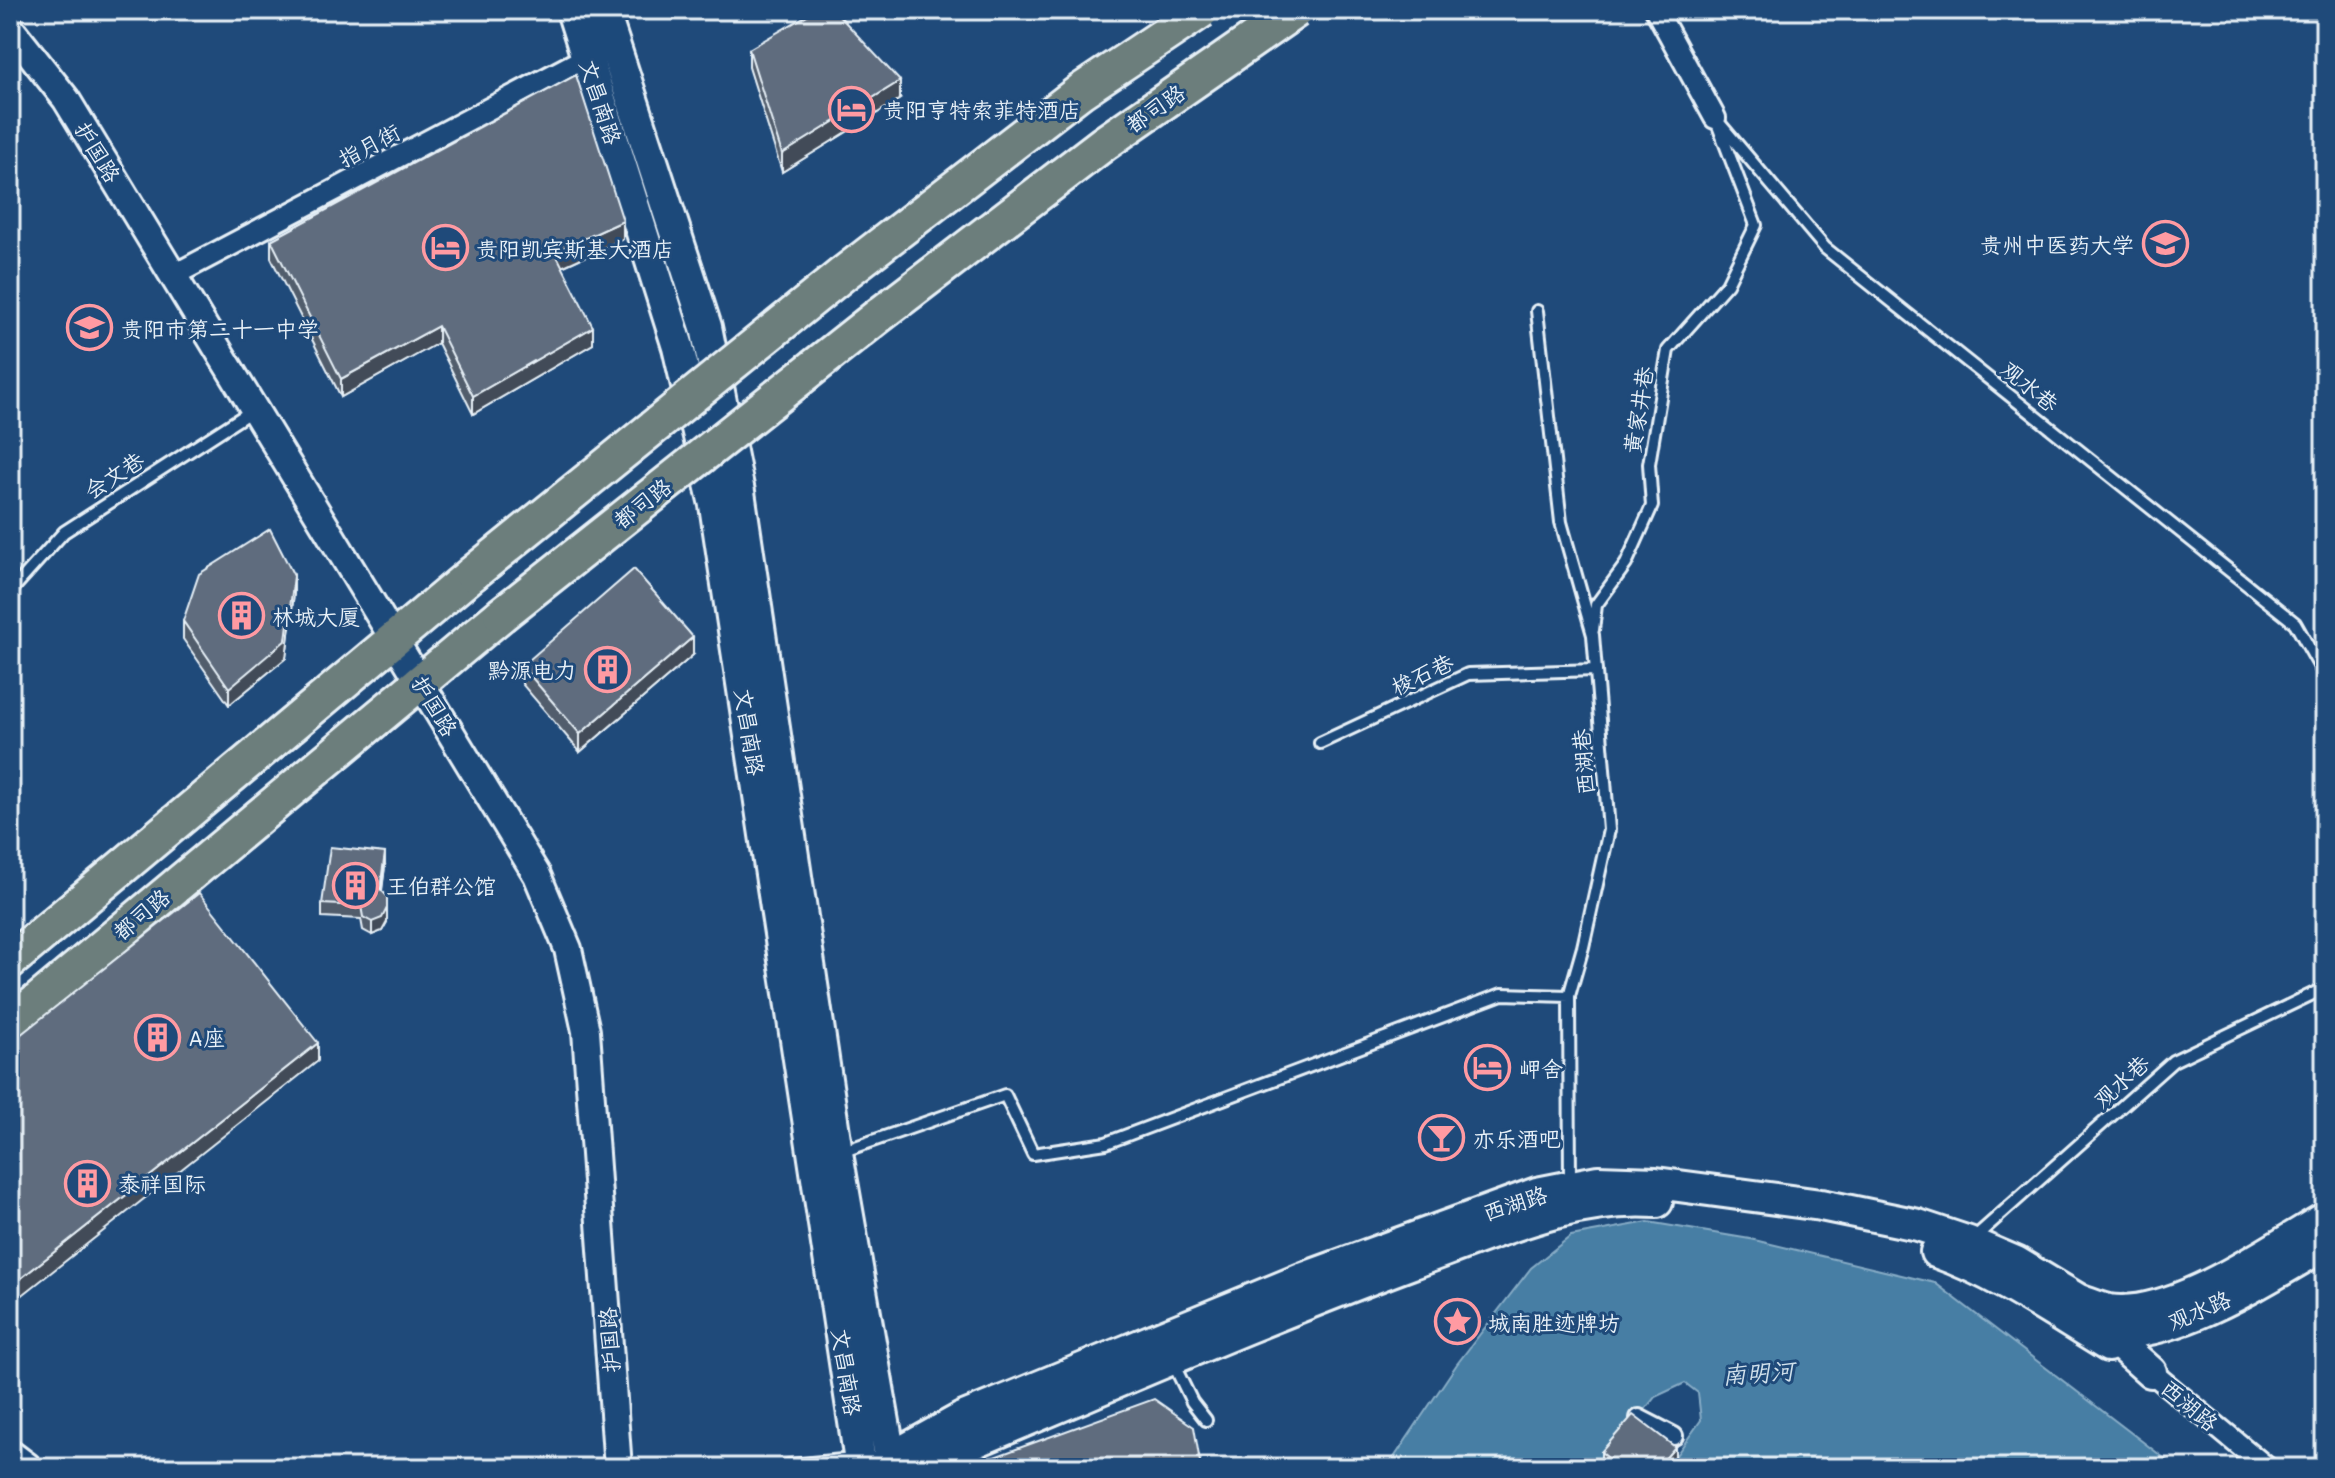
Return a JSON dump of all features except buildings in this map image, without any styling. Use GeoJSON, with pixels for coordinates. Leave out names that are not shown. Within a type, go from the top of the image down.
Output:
{"type":"FeatureCollection","features":[{"type":"Feature","properties":{"kind":"main road","name":"文昌南路"},"geometry":{"type":"LineString","coordinates":[[572,10],[678,347],[715,505],[877,1465]]}},
{"type":"Feature","properties":{"kind":"main road","name":"文昌南路"},"geometry":{"type":"LineString","coordinates":[[603,10],[706,327],[739,492],[837,1153],[877,1465]]}},
{"type":"Feature","properties":{"kind":"main road"},"geometry":{"type":"LineString","coordinates":[[10,961],[472,574],[843,274],[1081,91],[1202,10]]}},
{"type":"Feature","properties":{"kind":"main road","name":"都司路"},"geometry":{"type":"LineString","coordinates":[[10,1024],[501,615],[877,317],[1103,144],[1296,10]]}},
{"type":"Feature","properties":{"kind":"main road","name":"西湖路"},"geometry":{"type":"LineString","coordinates":[[931,1468],[970,1444],[1311,1301],[1547,1214],[1598,1181],[1656,1183],[1821,1205],[1918,1225],[1969,1242],[2016,1262],[2071,1310],[2151,1372]]}},
{"type":"Feature","properties":{"kind":"main road","name":"西湖路"},"geometry":{"type":"LineString","coordinates":[[877,1465],[962,1418],[1304,1278],[1537,1193],[1602,1203],[1653,1202],[1819,1225],[1915,1245],[2071,1310]]}},
{"type":"Feature","properties":{"kind":"main road","name":"观水路"},"geometry":{"type":"LineString","coordinates":[[2071,1310],[2158,1306],[2199,1289],[2325,1218]]}},
{"type":"Feature","properties":{"kind":"main road","name":"观水路"},"geometry":{"type":"LineString","coordinates":[[2071,1310],[2107,1333],[2162,1327],[2215,1307],[2325,1245]]}},
{"type":"Feature","properties":{"kind":"main road","name":"西湖路"},"geometry":{"type":"LineString","coordinates":[[2107,1333],[2151,1372]]}},
{"type":"Feature","properties":{"kind":"main road"},"geometry":{"type":"LineString","coordinates":[[10,1456],[26,1468]]}},
{"type":"Feature","properties":{"kind":"street"},"geometry":{"type":"LineString","coordinates":[[1656,10],[1715,118]]}},
{"type":"Feature","properties":{"kind":"street","name":"护国路"},"geometry":{"type":"LineString","coordinates":[[10,28],[66,99],[537,875],[568,949],[586,1031],[618,1468]]}},
{"type":"Feature","properties":{"kind":"street","name":"指月街"},"geometry":{"type":"LineString","coordinates":[[174,275],[587,57]]}},
{"type":"Feature","properties":{"kind":"street","name":"西湖路"},"geometry":{"type":"LineString","coordinates":[[2151,1372],[2267,1468]]}},
{"type":"Feature","properties":{"kind":"street"},"geometry":{"type":"LineString","coordinates":[[1639,1418],[1674,1436]]}},
{"type":"Feature","properties":{"kind":"street"},"geometry":{"type":"LineString","coordinates":[[790,1468],[877,1465],[970,1444]]}},
{"type":"Feature","properties":{"kind":"lane","name":"黄家井巷"},"geometry":{"type":"LineString","coordinates":[[1593,635],[1596,605],[1626,564],[1652,506],[1649,464],[1668,350],[1727,284],[1756,225],[1715,118]]}},
{"type":"Feature","properties":{"kind":"lane","name":"观水巷"},"geometry":{"type":"LineString","coordinates":[[1715,118],[1825,248],[2295,623],[2325,676]]}},
{"type":"Feature","properties":{"kind":"lane","name":"西湖巷"},"geometry":{"type":"LineString","coordinates":[[1537,311],[1561,522],[1593,635],[1609,830],[1569,996],[1568,1198]]}},
{"type":"Feature","properties":{"kind":"lane","name":"会文巷"},"geometry":{"type":"LineString","coordinates":[[10,592],[64,532],[254,409]]}},
{"type":"Feature","properties":{"kind":"lane","name":"梭石巷"},"geometry":{"type":"LineString","coordinates":[[1320,743],[1468,674],[1596,670]]}},
{"type":"Feature","properties":{"kind":"lane","name":"观水巷"},"geometry":{"type":"LineString","coordinates":[[1969,1242],[2173,1061],[2325,988]]}},
{"type":"Feature","properties":{"kind":"lane"},"geometry":{"type":"LineString","coordinates":[[837,1153],[1005,1095],[1033,1154],[1106,1143],[1502,994],[1569,996]]}},
{"type":"Feature","properties":{"kind":"lane"},"geometry":{"type":"LineString","coordinates":[[1171,1360],[1192,1402],[1206,1420]]}},
{"type":"Feature","properties":{"kind":"water","name":"南明河"},"geometry":{"type":"Polygon","coordinates":[[[1648,1222],[1750,1239],[1935,1283],[2177,1468],[1667,1468],[1701,1420],[1698,1393],[1685,1383],[1655,1397],[1598,1468],[1387,1468],[1457,1364],[1531,1268],[1571,1236],[1648,1222]]]}},
{"type":"Feature","properties":{"kind":"place","name":"贵阳亨特索菲特酒店"},"geometry":{"type":"Point","coordinates":[852,109]}},
{"type":"Feature","properties":{"kind":"place","name":"贵州中医药大学"},"geometry":{"type":"Point","coordinates":[2165,244]}},
{"type":"Feature","properties":{"kind":"place","name":"贵阳凯宾斯基大酒店"},"geometry":{"type":"Point","coordinates":[445,248]}},
{"type":"Feature","properties":{"kind":"place","name":"贵阳市第二十一中学"},"geometry":{"type":"Point","coordinates":[90,328]}},
{"type":"Feature","properties":{"kind":"place","name":"林城大厦"},"geometry":{"type":"Point","coordinates":[241,616]}},
{"type":"Feature","properties":{"kind":"place","name":"黔源电力"},"geometry":{"type":"Point","coordinates":[607,669]}},
{"type":"Feature","properties":{"kind":"place","name":"王伯群公馆"},"geometry":{"type":"Point","coordinates":[355,885]}},
{"type":"Feature","properties":{"kind":"place","name":"A座"},"geometry":{"type":"Point","coordinates":[157,1037]}},
{"type":"Feature","properties":{"kind":"place","name":"岬舍"},"geometry":{"type":"Point","coordinates":[1488,1068]}},
{"type":"Feature","properties":{"kind":"place","name":"亦乐酒吧"},"geometry":{"type":"Point","coordinates":[1442,1138]}},
{"type":"Feature","properties":{"kind":"place","name":"泰祥国际"},"geometry":{"type":"Point","coordinates":[87,1183]}},
{"type":"Feature","properties":{"kind":"place","name":"城南胜迹牌坊"},"geometry":{"type":"Point","coordinates":[1457,1322]}}]}
